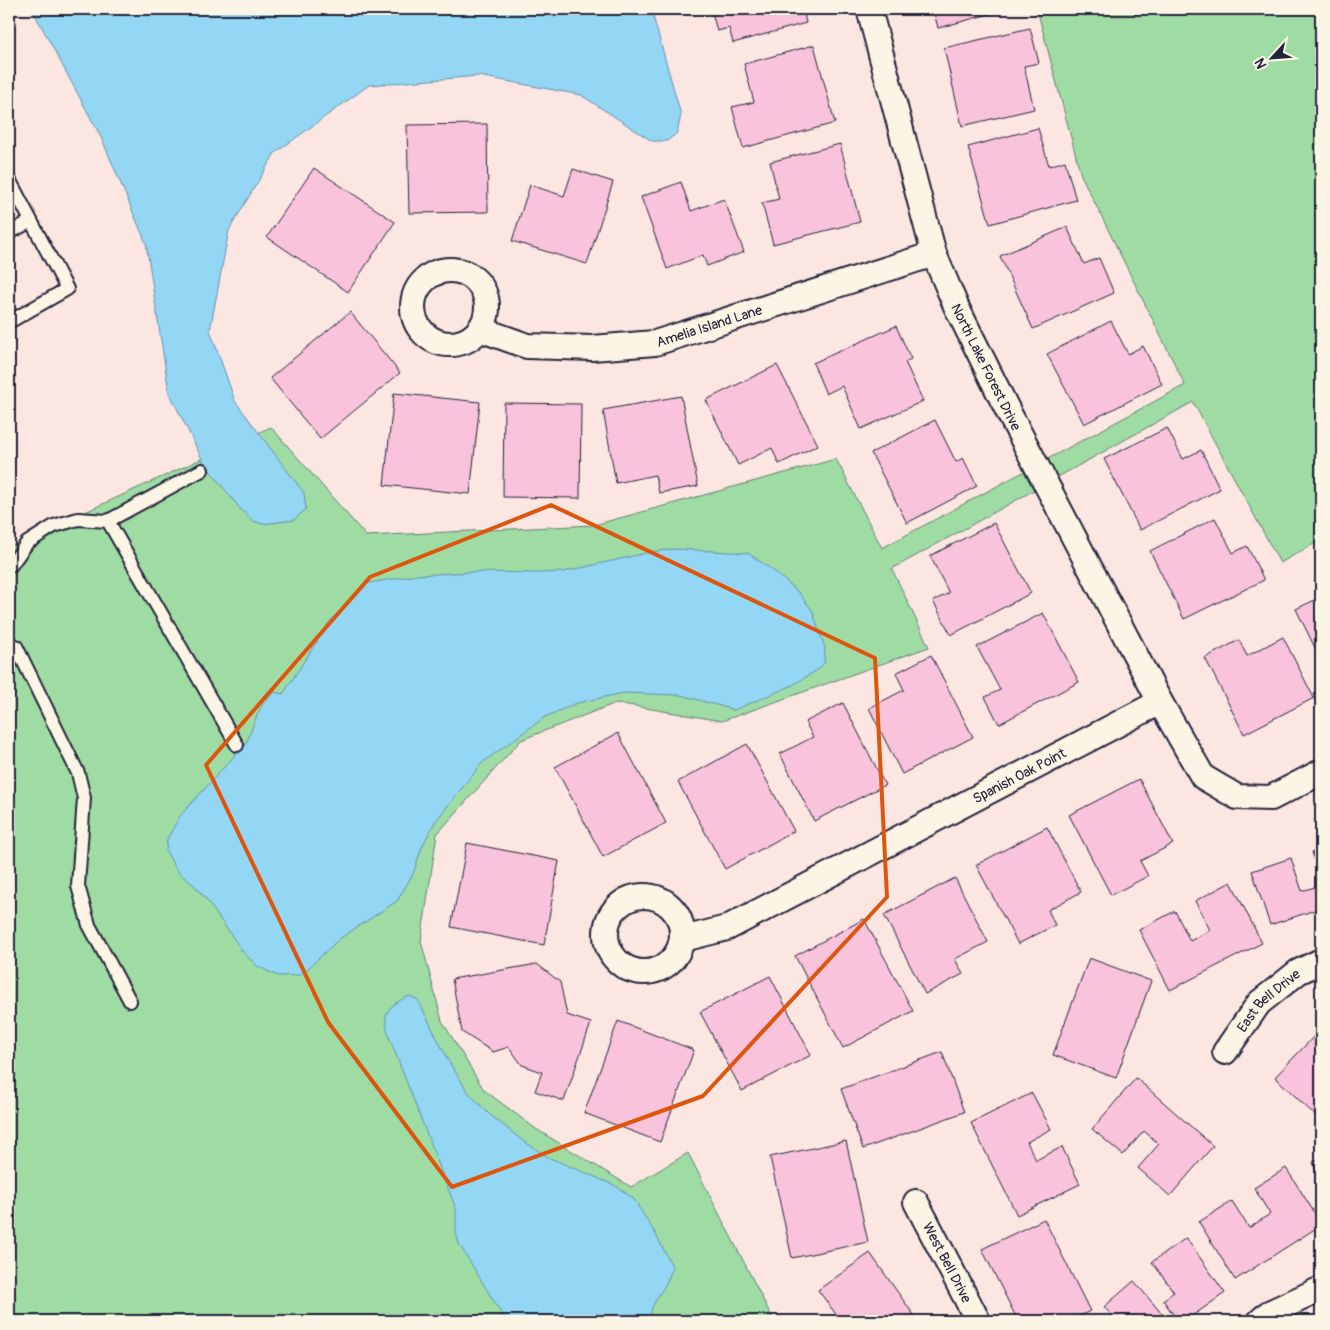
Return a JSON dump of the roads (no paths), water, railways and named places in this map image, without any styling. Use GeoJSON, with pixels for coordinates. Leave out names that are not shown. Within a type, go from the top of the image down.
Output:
{"type":"FeatureCollection","features":[{"type":"Feature","properties":{"kind":"street","name":"North Lake Forest Drive"},"geometry":{"type":"LineString","coordinates":[[869,9],[934,254],[956,306],[1006,406],[1160,702]]}},
{"type":"Feature","properties":{"kind":"street","name":"Amelia Island Lane"},"geometry":{"type":"LineString","coordinates":[[480,329],[527,346],[592,348],[655,343],[934,254]]}},
{"type":"Feature","properties":{"kind":"street"},"geometry":{"type":"LineString","coordinates":[[1160,702],[1203,777],[1237,797],[1271,798],[1321,772]]}},
{"type":"Feature","properties":{"kind":"street","name":"Spanish Oak Point"},"geometry":{"type":"LineString","coordinates":[[683,939],[727,928],[1160,702]]}},
{"type":"Feature","properties":{"kind":"street","name":"East Bell Drive"},"geometry":{"type":"LineString","coordinates":[[1225,1052],[1259,1003],[1298,972],[1321,961]]}},
{"type":"Feature","properties":{"kind":"street","name":"West Bell Drive"},"geometry":{"type":"LineString","coordinates":[[916,1202],[978,1321]]}},
{"type":"Feature","properties":{"kind":"street"},"geometry":{"type":"LineString","coordinates":[[1260,1321],[1268,1313],[1321,1289]]}},
{"type":"Feature","properties":{"kind":"lane"},"geometry":{"type":"LineString","coordinates":[[9,179],[67,289],[9,322]]}},
{"type":"Feature","properties":{"kind":"lane"},"geometry":{"type":"LineString","coordinates":[[9,232],[31,221]]}},
{"type":"Feature","properties":{"kind":"lane"},"geometry":{"type":"LineString","coordinates":[[9,566],[27,543],[54,526],[78,519],[108,521],[202,470]]}},
{"type":"Feature","properties":{"kind":"lane"},"geometry":{"type":"LineString","coordinates":[[108,521],[237,745]]}},
{"type":"Feature","properties":{"kind":"lane"},"geometry":{"type":"LineString","coordinates":[[9,643],[16,646],[78,773],[84,798],[78,886],[89,924],[130,1001]]}},
{"type":"Feature","properties":{"kind":"water"},"geometry":{"type":"Polygon","coordinates":[[[32,9],[651,9],[681,115],[677,133],[667,141],[652,141],[581,95],[479,76],[369,85],[275,153],[229,230],[210,330],[235,401],[304,493],[306,509],[294,520],[263,524],[253,521],[241,510],[204,463],[169,392],[146,243],[101,137],[32,9]]]}},
{"type":"Feature","properties":{"kind":"water"},"geometry":{"type":"Polygon","coordinates":[[[676,549],[748,553],[775,572],[799,593],[812,610],[825,648],[824,663],[819,669],[793,685],[734,710],[681,695],[623,693],[577,703],[545,717],[482,763],[435,822],[422,847],[413,874],[397,901],[339,939],[301,975],[278,976],[257,966],[243,952],[206,899],[194,885],[180,874],[173,864],[166,851],[167,839],[180,816],[245,746],[264,702],[275,692],[283,694],[330,621],[369,583],[417,575],[471,572],[563,572],[651,552],[676,549]]]}},
{"type":"Feature","properties":{"kind":"water"},"geometry":{"type":"Polygon","coordinates":[[[410,996],[418,1000],[449,1062],[468,1092],[489,1114],[523,1141],[550,1158],[614,1185],[633,1198],[655,1233],[673,1268],[653,1306],[650,1321],[506,1321],[459,1244],[456,1233],[456,1209],[389,1037],[386,1016],[390,1008],[397,1002],[410,996]]]}}]}
